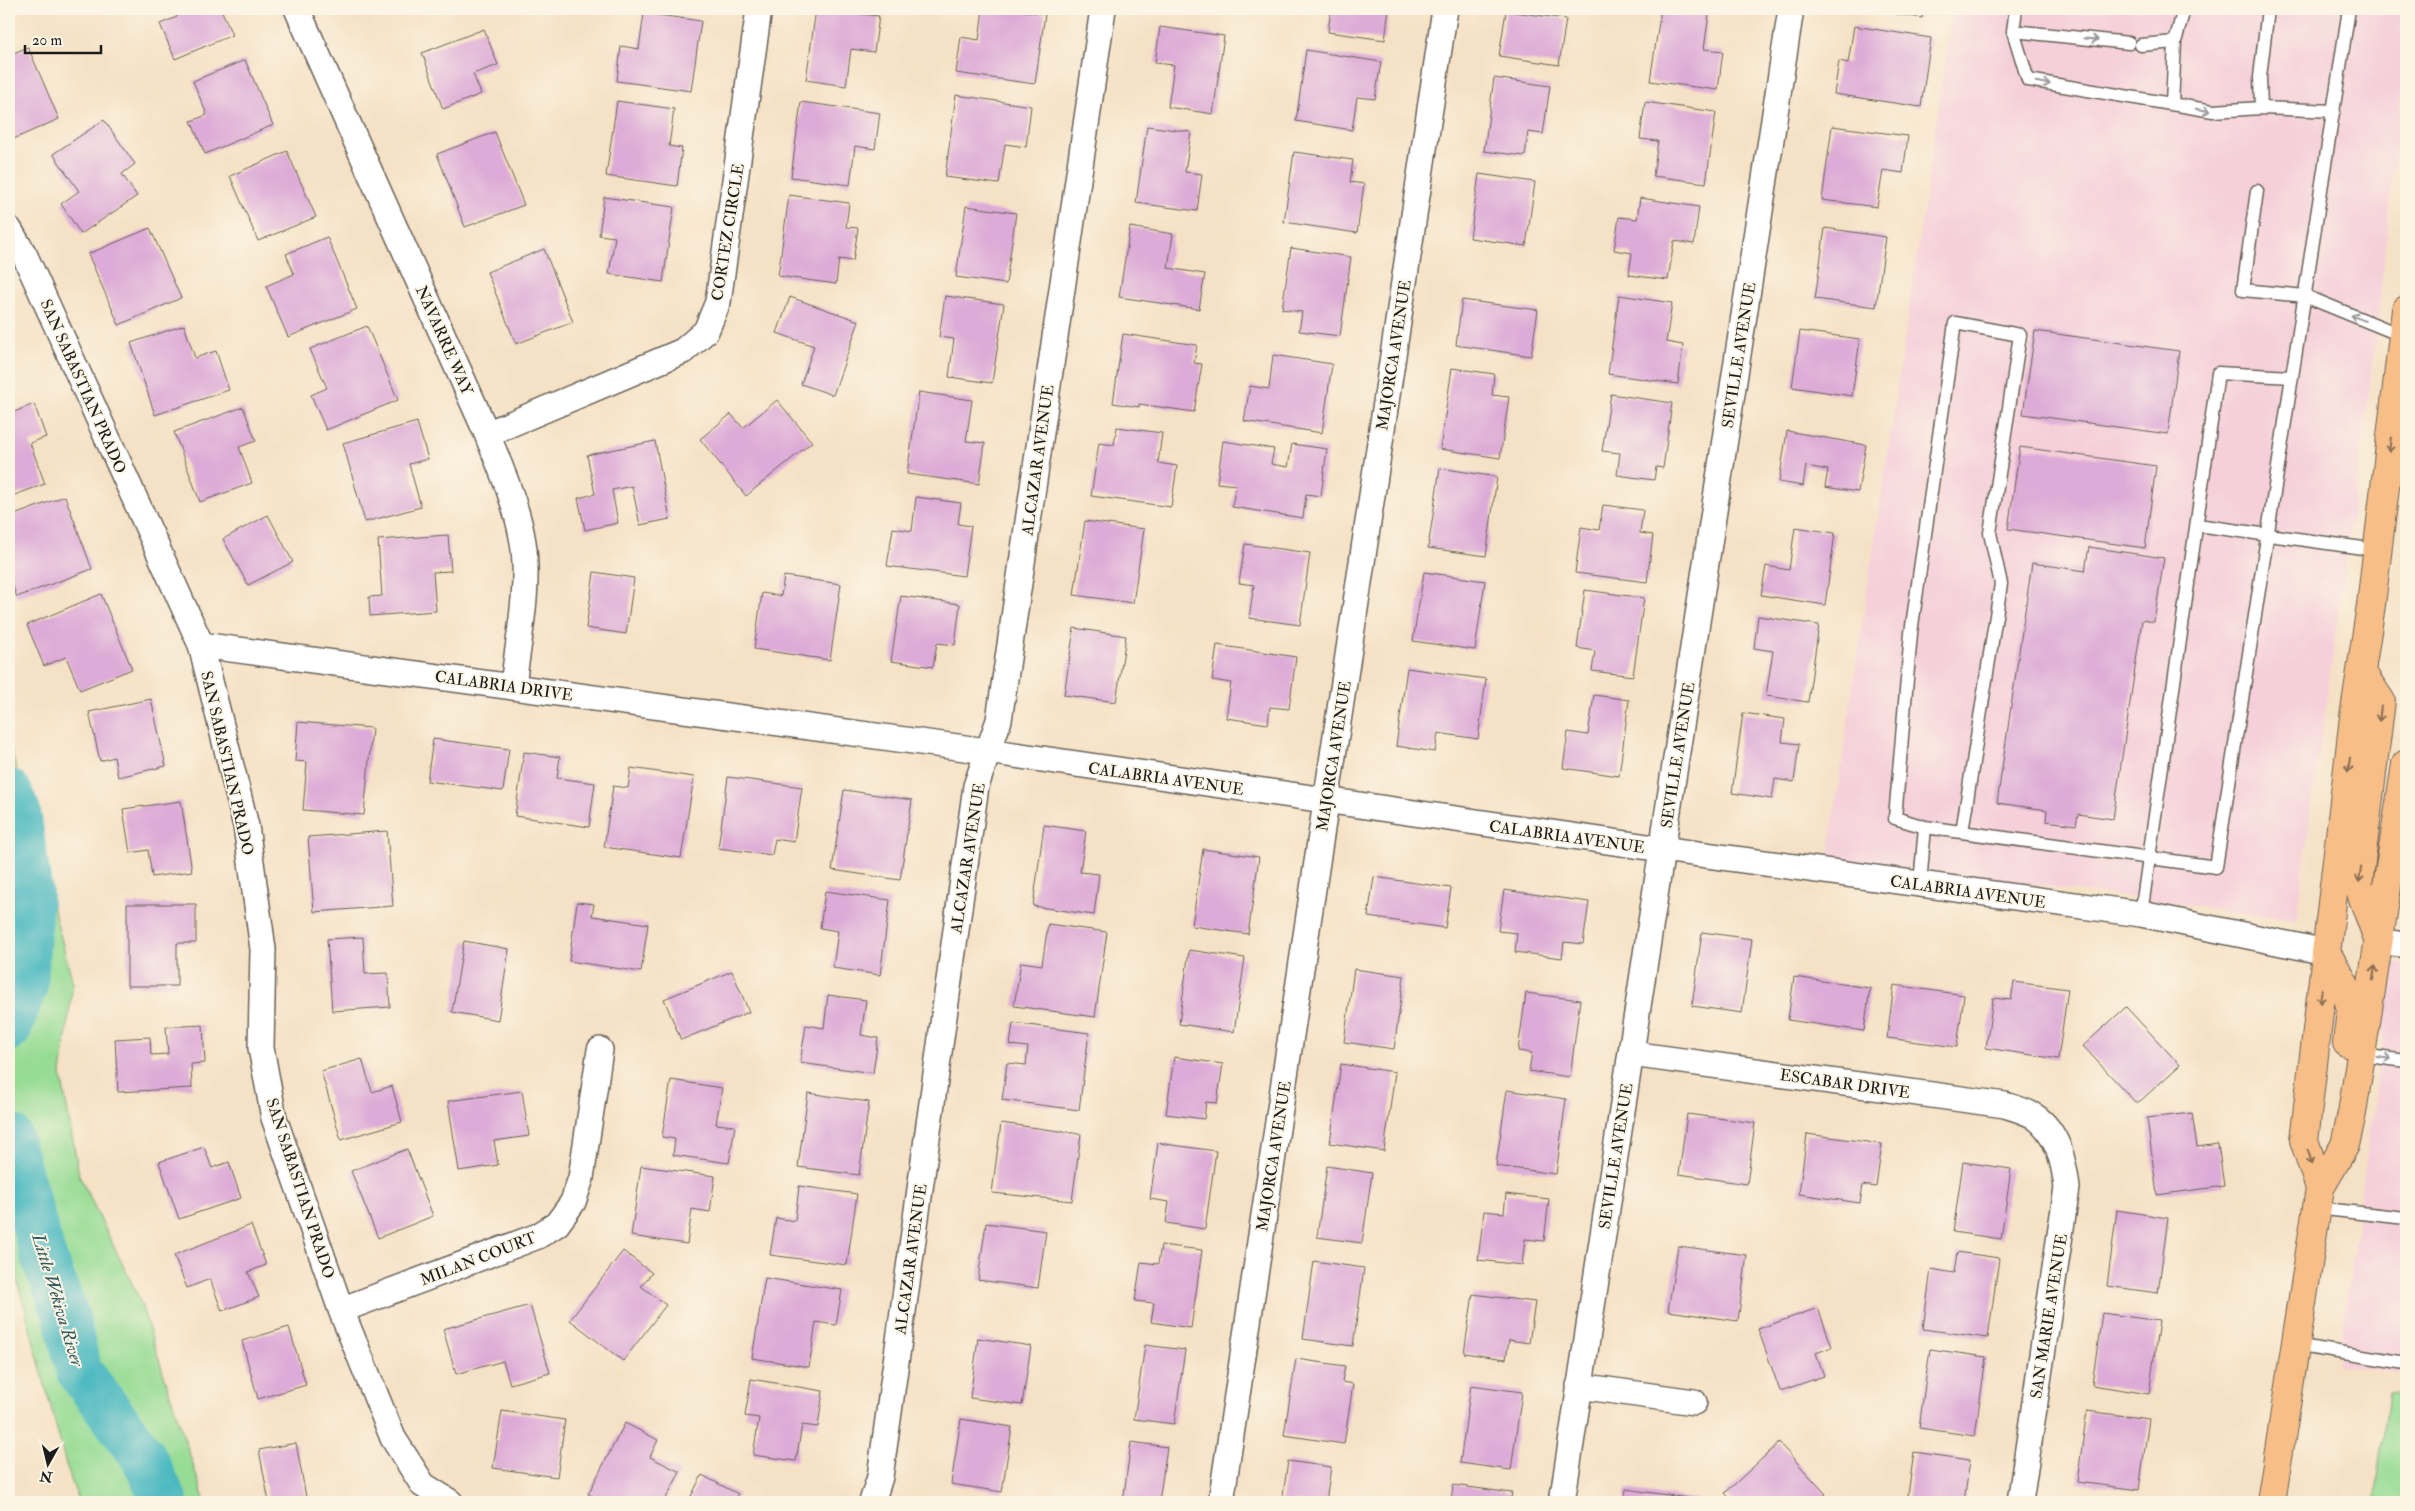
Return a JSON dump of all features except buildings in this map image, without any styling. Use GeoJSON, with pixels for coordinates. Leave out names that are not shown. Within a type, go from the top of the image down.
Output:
{"type":"FeatureCollection","features":[{"type":"Feature","properties":{"kind":"main road"},"geometry":{"type":"LineString","coordinates":[[2318,1198],[2304,1140],[2405,328]]}},
{"type":"Feature","properties":{"kind":"main road"},"geometry":{"type":"LineString","coordinates":[[2361,671],[2381,701],[2358,885],[2379,940]]}},
{"type":"Feature","properties":{"kind":"main road"},"geometry":{"type":"LineString","coordinates":[[2271,1502],[2318,1198],[2345,1145],[2352,1113],[2379,940],[2402,824],[2406,764]]}},
{"type":"Feature","properties":{"kind":"main road"},"geometry":{"type":"LineString","coordinates":[[2326,952],[2344,983],[2351,1010],[2343,1073],[2352,1113]]}},
{"type":"Feature","properties":{"kind":"street","name":"NAVARRE WAY"},"geometry":{"type":"LineString","coordinates":[[297,9],[487,434],[512,497],[523,543],[524,591],[513,686]]}},
{"type":"Feature","properties":{"kind":"street","name":"CORTEZ CIRCLE"},"geometry":{"type":"LineString","coordinates":[[487,434],[683,351],[706,331],[718,302],[759,9]]}},
{"type":"Feature","properties":{"kind":"street","name":"ALCAZAR AVENUE"},"geometry":{"type":"LineString","coordinates":[[872,1502],[880,1477],[976,786],[999,720],[1102,9]]}},
{"type":"Feature","properties":{"kind":"street","name":"MAJORCA AVENUE"},"geometry":{"type":"LineString","coordinates":[[1221,1502],[1446,9]]}},
{"type":"Feature","properties":{"kind":"street","name":"SEVILLE AVENUE"},"geometry":{"type":"LineString","coordinates":[[1562,1502],[1791,9]]}},
{"type":"Feature","properties":{"kind":"street","name":"SAN SABASTIAN PRADO"},"geometry":{"type":"LineString","coordinates":[[9,229],[25,256],[201,645],[246,826],[263,948],[261,1048],[274,1118],[341,1310],[393,1438],[422,1485],[450,1502]]}},
{"type":"Feature","properties":{"kind":"street","name":"CALABRIA DRIVE"},"geometry":{"type":"LineString","coordinates":[[201,645],[807,726]]}},
{"type":"Feature","properties":{"kind":"street","name":"CALABRIA AVENUE"},"geometry":{"type":"LineString","coordinates":[[807,726],[1662,849],[2141,914],[2326,952]]}},
{"type":"Feature","properties":{"kind":"street"},"geometry":{"type":"LineString","coordinates":[[2379,940],[2406,946]]}},
{"type":"Feature","properties":{"kind":"street","name":"MILAN COURT"},"geometry":{"type":"LineString","coordinates":[[341,1310],[538,1236],[557,1224],[573,1202],[580,1178],[600,1050]]}},
{"type":"Feature","properties":{"kind":"street","name":"ESCABAR DRIVE"},"geometry":{"type":"LineString","coordinates":[[1631,1054],[2004,1105],[2034,1116],[2051,1133]]}},
{"type":"Feature","properties":{"kind":"street","name":"SAN MARIE AVENUE"},"geometry":{"type":"LineString","coordinates":[[2020,1502],[2067,1188],[2064,1162],[2051,1133]]}},
{"type":"Feature","properties":{"kind":"street"},"geometry":{"type":"LineString","coordinates":[[1579,1386],[1694,1402]]}},
{"type":"Feature","properties":{"kind":"lane"},"geometry":{"type":"LineString","coordinates":[[2016,9],[2013,31],[2028,80],[2213,111],[2261,108],[2334,111]]}},
{"type":"Feature","properties":{"kind":"lane"},"geometry":{"type":"LineString","coordinates":[[2172,104],[2175,42],[2184,9]]}},
{"type":"Feature","properties":{"kind":"lane"},"geometry":{"type":"LineString","coordinates":[[2261,108],[2260,77],[2268,9]]}},
{"type":"Feature","properties":{"kind":"lane"},"geometry":{"type":"LineString","coordinates":[[1962,832],[2001,584],[1990,533],[2020,335],[1955,323],[1911,633],[1895,818],[1926,827],[2216,868],[2349,9]]}},
{"type":"Feature","properties":{"kind":"lane"},"geometry":{"type":"LineString","coordinates":[[2013,31],[2135,44],[2175,42]]}},
{"type":"Feature","properties":{"kind":"lane"},"geometry":{"type":"LineString","coordinates":[[2257,191],[2242,290],[2304,296],[2405,328]]}},
{"type":"Feature","properties":{"kind":"lane"},"geometry":{"type":"LineString","coordinates":[[2141,914],[2218,373],[2292,377]]}},
{"type":"Feature","properties":{"kind":"lane"},"geometry":{"type":"LineString","coordinates":[[2196,526],[2377,550]]}},
{"type":"Feature","properties":{"kind":"lane"},"geometry":{"type":"LineString","coordinates":[[1920,884],[1926,827]]}},
{"type":"Feature","properties":{"kind":"lane"},"geometry":{"type":"LineString","coordinates":[[2361,1055],[2406,1061]]}},
{"type":"Feature","properties":{"kind":"lane"},"geometry":{"type":"LineString","coordinates":[[2318,1198],[2406,1218]]}},
{"type":"Feature","properties":{"kind":"lane"},"geometry":{"type":"LineString","coordinates":[[2294,1345],[2406,1363]]}},
{"type":"Feature","properties":{"kind":"shaded area"},"geometry":{"type":"Polygon","coordinates":[[[1953,9],[2406,9],[2406,49],[2374,356],[2296,920],[1828,857],[1953,9]]]}},
{"type":"Feature","properties":{"kind":"shaded area"},"geometry":{"type":"Polygon","coordinates":[[[2406,870],[2406,934],[2397,933],[2406,870]]]}},
{"type":"Feature","properties":{"kind":"shaded area"},"geometry":{"type":"Polygon","coordinates":[[[2393,963],[2406,964],[2406,1374],[2338,1364],[2393,963]]]}},
{"type":"Feature","properties":{"kind":"green space"},"geometry":{"type":"Polygon","coordinates":[[[9,742],[73,983],[61,1074],[79,1175],[139,1298],[205,1502],[79,1502],[67,1468],[13,1264],[9,1248],[9,742]]]}},
{"type":"Feature","properties":{"kind":"green space"},"geometry":{"type":"Polygon","coordinates":[[[2389,1393],[2406,1395],[2406,1502],[2375,1502],[2389,1393]]]}},
{"type":"Feature","properties":{"kind":"waterway","name":"Little Wekiva River"},"geometry":{"type":"LineString","coordinates":[[9,792],[18,812],[30,894],[25,985],[9,1028]]}},
{"type":"Feature","properties":{"kind":"waterway","name":"Little Wekiva River"},"geometry":{"type":"LineString","coordinates":[[9,1136],[43,1255],[66,1315],[79,1371],[143,1456],[165,1502]]}}]}
